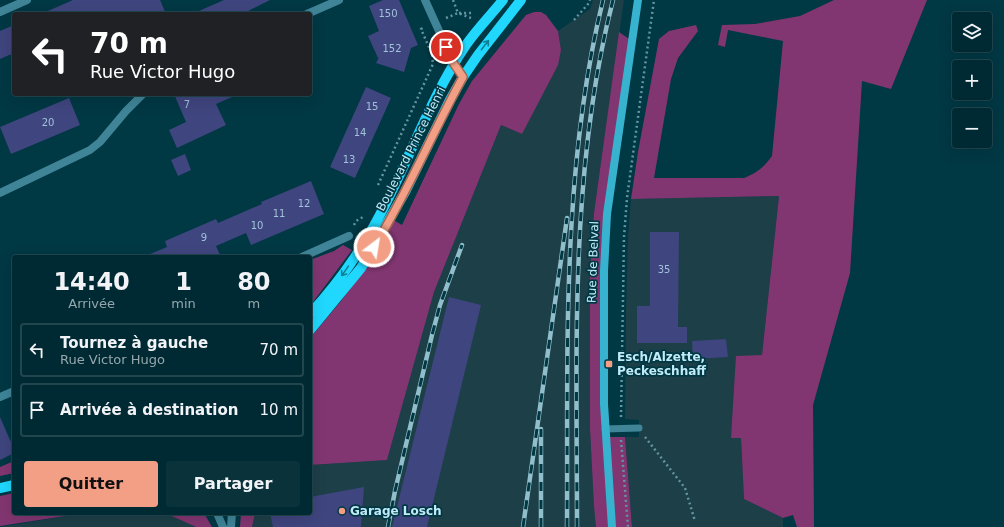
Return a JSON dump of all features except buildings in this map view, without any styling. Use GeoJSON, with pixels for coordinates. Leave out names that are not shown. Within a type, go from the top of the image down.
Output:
{"type":"FeatureCollection","features":[{"type":"Feature","properties":{"kind":"main road","name":"Boulevard Prince Henri"},"geometry":{"type":"LineString","coordinates":[[312,312],[330,292],[371,232],[454,64],[467,44],[503,0]]}},
{"type":"Feature","properties":{"kind":"main road","name":"Boulevard Prince Henri"},"geometry":{"type":"LineString","coordinates":[[312,328],[361,268],[405,192],[450,100],[463,77],[478,55],[522,0]]}},
{"type":"Feature","properties":{"kind":"main road","name":"Rue de Belval"},"geometry":{"type":"LineString","coordinates":[[612,527],[605,428],[604,271],[607,214],[638,0]]}},
{"type":"Feature","properties":{"kind":"main road"},"geometry":{"type":"LineString","coordinates":[[454,64],[463,77]]}},
{"type":"Feature","properties":{"kind":"street"},"geometry":{"type":"LineString","coordinates":[[0,12],[27,0]]}},
{"type":"Feature","properties":{"kind":"street"},"geometry":{"type":"LineString","coordinates":[[312,12],[339,0]]}},
{"type":"Feature","properties":{"kind":"street"},"geometry":{"type":"LineString","coordinates":[[425,0],[454,64]]}},
{"type":"Feature","properties":{"kind":"street"},"geometry":{"type":"LineString","coordinates":[[0,193],[90,150],[100,142],[126,111],[141,96]]}},
{"type":"Feature","properties":{"kind":"street"},"geometry":{"type":"LineString","coordinates":[[306,255],[349,236]]}},
{"type":"Feature","properties":{"kind":"street"},"geometry":{"type":"LineString","coordinates":[[0,397],[12,392]]}},
{"type":"Feature","properties":{"kind":"street"},"geometry":{"type":"LineString","coordinates":[[218,515],[223,527]]}},
{"type":"Feature","properties":{"kind":"street"},"geometry":{"type":"LineString","coordinates":[[231,527],[232,515]]}},
{"type":"Feature","properties":{"kind":"lane"},"geometry":{"type":"LineString","coordinates":[[605,428],[639,428]]}},
{"type":"Feature","properties":{"kind":"path"},"geometry":{"type":"LineString","coordinates":[[453,0],[458,13],[484,23]]}},
{"type":"Feature","properties":{"kind":"path"},"geometry":{"type":"LineString","coordinates":[[574,20],[590,0]]}},
{"type":"Feature","properties":{"kind":"path"},"geometry":{"type":"LineString","coordinates":[[628,527],[621,428],[625,229],[629,184],[654,0]]}},
{"type":"Feature","properties":{"kind":"path"},"geometry":{"type":"LineString","coordinates":[[377,186],[433,64],[432,54],[421,29],[458,13],[475,12],[478,8]]}},
{"type":"Feature","properties":{"kind":"path"},"geometry":{"type":"LineString","coordinates":[[349,236],[356,221],[364,216],[366,211]]}},
{"type":"Feature","properties":{"kind":"path"},"geometry":{"type":"LineString","coordinates":[[639,428],[685,488],[694,521]]}},
{"type":"Feature","properties":{"kind":"shaded area"},"geometry":{"type":"Polygon","coordinates":[[[593,0],[624,0],[594,213],[590,272],[590,429],[596,527],[252,527],[255,515],[312,515],[312,465],[387,460],[434,292],[501,125],[522,134],[561,50],[558,31],[590,9],[593,0]]]}},
{"type":"Feature","properties":{"kind":"shaded area"},"geometry":{"type":"Polygon","coordinates":[[[834,0],[927,0],[891,89],[862,81],[850,273],[813,405],[814,527],[797,527],[793,515],[783,518],[744,499],[741,438],[731,438],[736,356],[762,355],[779,196],[631,199],[638,152],[659,39],[669,31],[696,25],[698,31],[678,58],[671,79],[654,178],[744,178],[760,169],[772,156],[783,41],[728,30],[725,47],[718,45],[722,25],[755,24],[800,16],[834,0]]]}},
{"type":"Feature","properties":{"kind":"shaded area"},"geometry":{"type":"Polygon","coordinates":[[[534,12],[541,12],[546,15],[558,31],[561,50],[558,65],[522,134],[501,125],[434,292],[387,460],[312,465],[312,336],[341,301],[364,269],[390,218],[402,225],[459,104],[472,81],[526,15],[534,12]]]}},
{"type":"Feature","properties":{"kind":"shaded area"},"geometry":{"type":"Polygon","coordinates":[[[619,32],[632,41],[607,214],[605,437],[625,437],[632,527],[596,527],[590,429],[590,272],[594,213],[619,32]]]}},
{"type":"Feature","properties":{"kind":"shaded area"},"geometry":{"type":"Polygon","coordinates":[[[779,196],[762,355],[733,421],[731,438],[741,438],[744,499],[783,518],[783,527],[632,527],[625,437],[639,437],[639,420],[625,419],[628,237],[631,199],[779,196]]]}},
{"type":"Feature","properties":{"kind":"shaded area"},"geometry":{"type":"Polygon","coordinates":[[[343,245],[352,250],[312,303],[312,259],[334,251],[343,245]]]}},
{"type":"Feature","properties":{"kind":"shaded area"},"geometry":{"type":"Polygon","coordinates":[[[12,462],[12,473],[0,476],[0,467],[12,462]]]}},
{"type":"Feature","properties":{"kind":"shaded area"},"geometry":{"type":"Polygon","coordinates":[[[12,493],[12,515],[72,515],[0,526],[0,496],[12,493]]]}},
{"type":"Feature","properties":{"kind":"shaded area"},"geometry":{"type":"Polygon","coordinates":[[[73,515],[169,515],[196,527],[0,527],[73,515]]]}},
{"type":"Feature","properties":{"kind":"shaded area"},"geometry":{"type":"Polygon","coordinates":[[[169,515],[205,515],[212,527],[196,527],[169,515]]]}},
{"type":"Feature","properties":{"kind":"shaded area"},"geometry":{"type":"Polygon","coordinates":[[[241,515],[255,515],[252,527],[240,527],[241,515]]]}},
{"type":"Feature","properties":{"kind":"railway"},"geometry":{"type":"LineString","coordinates":[[567,527],[568,328],[573,196],[589,65],[603,0]]}},
{"type":"Feature","properties":{"kind":"railway"},"geometry":{"type":"LineString","coordinates":[[577,527],[577,328],[578,262],[582,196],[589,130],[599,65],[613,0]]}},
{"type":"Feature","properties":{"kind":"railway"},"geometry":{"type":"LineString","coordinates":[[523,527],[567,218]]}},
{"type":"Feature","properties":{"kind":"railway"},"geometry":{"type":"LineString","coordinates":[[388,527],[395,491],[432,335],[440,305],[462,245]]}},
{"type":"Feature","properties":{"kind":"railway"},"geometry":{"type":"LineString","coordinates":[[541,429],[541,527]]}},
{"type":"Feature","properties":{"kind":"place","name":"Esch/Alzette, Peckeschhaff"},"geometry":{"type":"Point","coordinates":[609,364]}},
{"type":"Feature","properties":{"kind":"place","name":"Garage Losch"},"geometry":{"type":"Point","coordinates":[342,511]}},
{"type":"Feature","properties":{"kind":"route"},"geometry":{"type":"LineString","coordinates":[[374,247],[405,192],[450,100],[463,77],[454,64],[446,47]]}}]}
